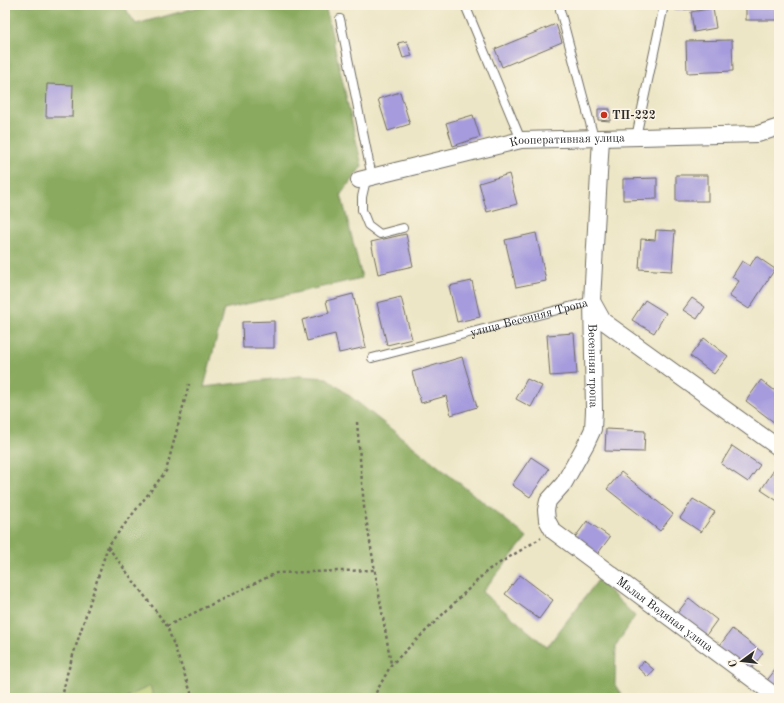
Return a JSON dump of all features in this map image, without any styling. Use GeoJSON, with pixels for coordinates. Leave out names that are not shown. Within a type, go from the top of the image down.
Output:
{"type":"FeatureCollection","features":[{"type":"Feature","properties":{"kind":"street","name":"Кооперативная улица"},"geometry":{"type":"LineString","coordinates":[[366,179],[521,140],[776,133]]}},
{"type":"Feature","properties":{"kind":"street","name":"Весенняя тропа"},"geometry":{"type":"LineString","coordinates":[[553,531],[547,520],[546,510],[548,501],[564,483],[593,430],[592,301],[598,138]]}},
{"type":"Feature","properties":{"kind":"street","name":"улица Весенняя Тропа"},"geometry":{"type":"LineString","coordinates":[[592,301],[603,321],[779,448]]}},
{"type":"Feature","properties":{"kind":"street","name":"Малая Водяная улица"},"geometry":{"type":"LineString","coordinates":[[553,531],[778,698]]}},
{"type":"Feature","properties":{"kind":"lane"},"geometry":{"type":"LineString","coordinates":[[466,5],[521,140]]}},
{"type":"Feature","properties":{"kind":"lane"},"geometry":{"type":"LineString","coordinates":[[560,5],[560,10],[598,138]]}},
{"type":"Feature","properties":{"kind":"lane"},"geometry":{"type":"LineString","coordinates":[[636,137],[664,5]]}},
{"type":"Feature","properties":{"kind":"lane"},"geometry":{"type":"LineString","coordinates":[[340,19],[366,179],[362,197],[362,210],[368,225],[380,234],[403,228]]}},
{"type":"Feature","properties":{"kind":"lane","name":"улица Весенняя Тропа"},"geometry":{"type":"LineString","coordinates":[[372,358],[592,301]]}},
{"type":"Feature","properties":{"kind":"path"},"geometry":{"type":"LineString","coordinates":[[62,698],[67,674],[108,546],[166,471],[189,384]]}},
{"type":"Feature","properties":{"kind":"path"},"geometry":{"type":"LineString","coordinates":[[357,422],[364,507],[391,665]]}},
{"type":"Feature","properties":{"kind":"path"},"geometry":{"type":"LineString","coordinates":[[373,698],[391,665],[488,570],[553,531]]}},
{"type":"Feature","properties":{"kind":"path"},"geometry":{"type":"LineString","coordinates":[[108,546],[167,626],[193,698]]}},
{"type":"Feature","properties":{"kind":"path"},"geometry":{"type":"LineString","coordinates":[[167,626],[276,573],[374,570]]}},
{"type":"Feature","properties":{"kind":"green space"},"geometry":{"type":"Polygon","coordinates":[[[5,5],[123,5],[136,24],[206,5],[325,5],[362,166],[341,194],[362,278],[224,309],[204,387],[299,376],[327,378],[527,537],[482,592],[547,647],[598,580],[635,616],[616,646],[615,685],[624,698],[154,698],[150,686],[124,698],[5,698],[5,5]]]}},
{"type":"Feature","properties":{"kind":"green space"},"geometry":{"type":"Polygon","coordinates":[[[150,686],[154,698],[124,698],[150,686]]]}},
{"type":"Feature","properties":{"kind":"building"},"geometry":{"type":"Polygon","coordinates":[[[675,5],[693,5],[694,9],[675,10],[675,5]]]}},
{"type":"Feature","properties":{"kind":"building"},"geometry":{"type":"Polygon","coordinates":[[[746,5],[779,5],[779,20],[746,20],[746,5]]]}},
{"type":"Feature","properties":{"kind":"building"},"geometry":{"type":"Polygon","coordinates":[[[713,8],[716,28],[694,32],[691,12],[713,8]]]}},
{"type":"Feature","properties":{"kind":"building"},"geometry":{"type":"Polygon","coordinates":[[[556,24],[562,42],[502,67],[495,49],[556,24]]]}},
{"type":"Feature","properties":{"kind":"building"},"geometry":{"type":"Polygon","coordinates":[[[732,40],[733,71],[687,73],[686,41],[732,40]]]}},
{"type":"Feature","properties":{"kind":"building"},"geometry":{"type":"Polygon","coordinates":[[[407,41],[412,56],[403,58],[398,43],[407,41]]]}},
{"type":"Feature","properties":{"kind":"building"},"geometry":{"type":"Polygon","coordinates":[[[47,84],[73,85],[72,117],[46,117],[47,84]]]}},
{"type":"Feature","properties":{"kind":"building"},"geometry":{"type":"Polygon","coordinates":[[[400,92],[410,124],[388,131],[378,99],[400,92]]]}},
{"type":"Feature","properties":{"kind":"building","name":"ТП-222"},"geometry":{"type":"Polygon","coordinates":[[[598,109],[610,109],[610,121],[598,120],[598,109]]]}},
{"type":"Feature","properties":{"kind":"building"},"geometry":{"type":"Polygon","coordinates":[[[473,115],[480,137],[453,146],[446,123],[473,115]]]}},
{"type":"Feature","properties":{"kind":"building"},"geometry":{"type":"Polygon","coordinates":[[[509,174],[517,204],[487,212],[479,183],[509,174]]]}},
{"type":"Feature","properties":{"kind":"building"},"geometry":{"type":"Polygon","coordinates":[[[676,175],[708,175],[708,201],[676,201],[676,175]]]}},
{"type":"Feature","properties":{"kind":"building"},"geometry":{"type":"Polygon","coordinates":[[[657,178],[657,199],[623,200],[623,179],[657,178]]]}},
{"type":"Feature","properties":{"kind":"building"},"geometry":{"type":"Polygon","coordinates":[[[656,230],[675,231],[672,271],[639,269],[641,239],[655,240],[656,230]]]}},
{"type":"Feature","properties":{"kind":"building"},"geometry":{"type":"Polygon","coordinates":[[[536,233],[546,281],[516,287],[505,240],[536,233]]]}},
{"type":"Feature","properties":{"kind":"building"},"geometry":{"type":"Polygon","coordinates":[[[406,234],[413,266],[378,274],[371,242],[406,234]]]}},
{"type":"Feature","properties":{"kind":"building"},"geometry":{"type":"Polygon","coordinates":[[[756,256],[775,269],[749,309],[729,296],[739,281],[732,277],[742,261],[750,266],[756,256]]]}},
{"type":"Feature","properties":{"kind":"building"},"geometry":{"type":"Polygon","coordinates":[[[472,281],[480,317],[457,322],[449,286],[472,281]]]}},
{"type":"Feature","properties":{"kind":"building"},"geometry":{"type":"Polygon","coordinates":[[[353,294],[366,347],[339,353],[335,334],[307,341],[302,320],[329,313],[326,301],[353,294]]]}},
{"type":"Feature","properties":{"kind":"building"},"geometry":{"type":"Polygon","coordinates":[[[401,297],[412,339],[387,345],[377,303],[401,297]]]}},
{"type":"Feature","properties":{"kind":"building"},"geometry":{"type":"Polygon","coordinates":[[[692,298],[705,307],[697,319],[683,310],[692,298]]]}},
{"type":"Feature","properties":{"kind":"building"},"geometry":{"type":"Polygon","coordinates":[[[645,300],[666,313],[654,333],[632,320],[645,300]]]}},
{"type":"Feature","properties":{"kind":"building"},"geometry":{"type":"Polygon","coordinates":[[[274,321],[274,348],[243,348],[242,322],[274,321]]]}},
{"type":"Feature","properties":{"kind":"building"},"geometry":{"type":"Polygon","coordinates":[[[574,333],[577,374],[550,376],[547,335],[574,333]]]}},
{"type":"Feature","properties":{"kind":"building"},"geometry":{"type":"Polygon","coordinates":[[[704,338],[728,356],[714,374],[690,356],[704,338]]]}},
{"type":"Feature","properties":{"kind":"building"},"geometry":{"type":"Polygon","coordinates":[[[462,357],[477,407],[451,415],[446,396],[421,403],[412,372],[462,357]]]}},
{"type":"Feature","properties":{"kind":"building"},"geometry":{"type":"Polygon","coordinates":[[[527,379],[542,386],[531,407],[516,399],[527,379]]]}},
{"type":"Feature","properties":{"kind":"building"},"geometry":{"type":"Polygon","coordinates":[[[761,380],[779,394],[779,418],[775,423],[746,401],[761,380]]]}},
{"type":"Feature","properties":{"kind":"building"},"geometry":{"type":"Polygon","coordinates":[[[606,429],[645,431],[644,452],[605,451],[606,429]]]}},
{"type":"Feature","properties":{"kind":"building"},"geometry":{"type":"Polygon","coordinates":[[[732,446],[760,465],[748,482],[721,464],[732,446]]]}},
{"type":"Feature","properties":{"kind":"building"},"geometry":{"type":"Polygon","coordinates":[[[531,457],[549,469],[530,497],[512,485],[531,457]]]}},
{"type":"Feature","properties":{"kind":"building"},"geometry":{"type":"Polygon","coordinates":[[[774,470],[779,473],[779,502],[761,490],[774,470]]]}},
{"type":"Feature","properties":{"kind":"building"},"geometry":{"type":"Polygon","coordinates":[[[621,472],[673,514],[660,531],[607,489],[621,472]]]}},
{"type":"Feature","properties":{"kind":"building"},"geometry":{"type":"Polygon","coordinates":[[[693,499],[715,512],[701,532],[680,518],[693,499]]]}},
{"type":"Feature","properties":{"kind":"building"},"geometry":{"type":"Polygon","coordinates":[[[587,521],[610,537],[596,556],[573,540],[587,521]]]}},
{"type":"Feature","properties":{"kind":"building"},"geometry":{"type":"Polygon","coordinates":[[[520,575],[553,600],[539,619],[505,594],[520,575]]]}},
{"type":"Feature","properties":{"kind":"building"},"geometry":{"type":"Polygon","coordinates":[[[689,598],[717,620],[704,638],[675,616],[689,598]]]}},
{"type":"Feature","properties":{"kind":"building"},"geometry":{"type":"Polygon","coordinates":[[[732,629],[763,653],[749,672],[718,648],[732,629]]]}},
{"type":"Feature","properties":{"kind":"building"},"geometry":{"type":"Polygon","coordinates":[[[644,661],[654,670],[648,677],[638,668],[644,661]]]}},
{"type":"Feature","properties":{"kind":"building"},"geometry":{"type":"Polygon","coordinates":[[[779,665],[779,694],[765,683],[779,665]]]}},
{"type":"Feature","properties":{"kind":"place","name":"ТП-222"},"geometry":{"type":"Point","coordinates":[604,115]}}]}
